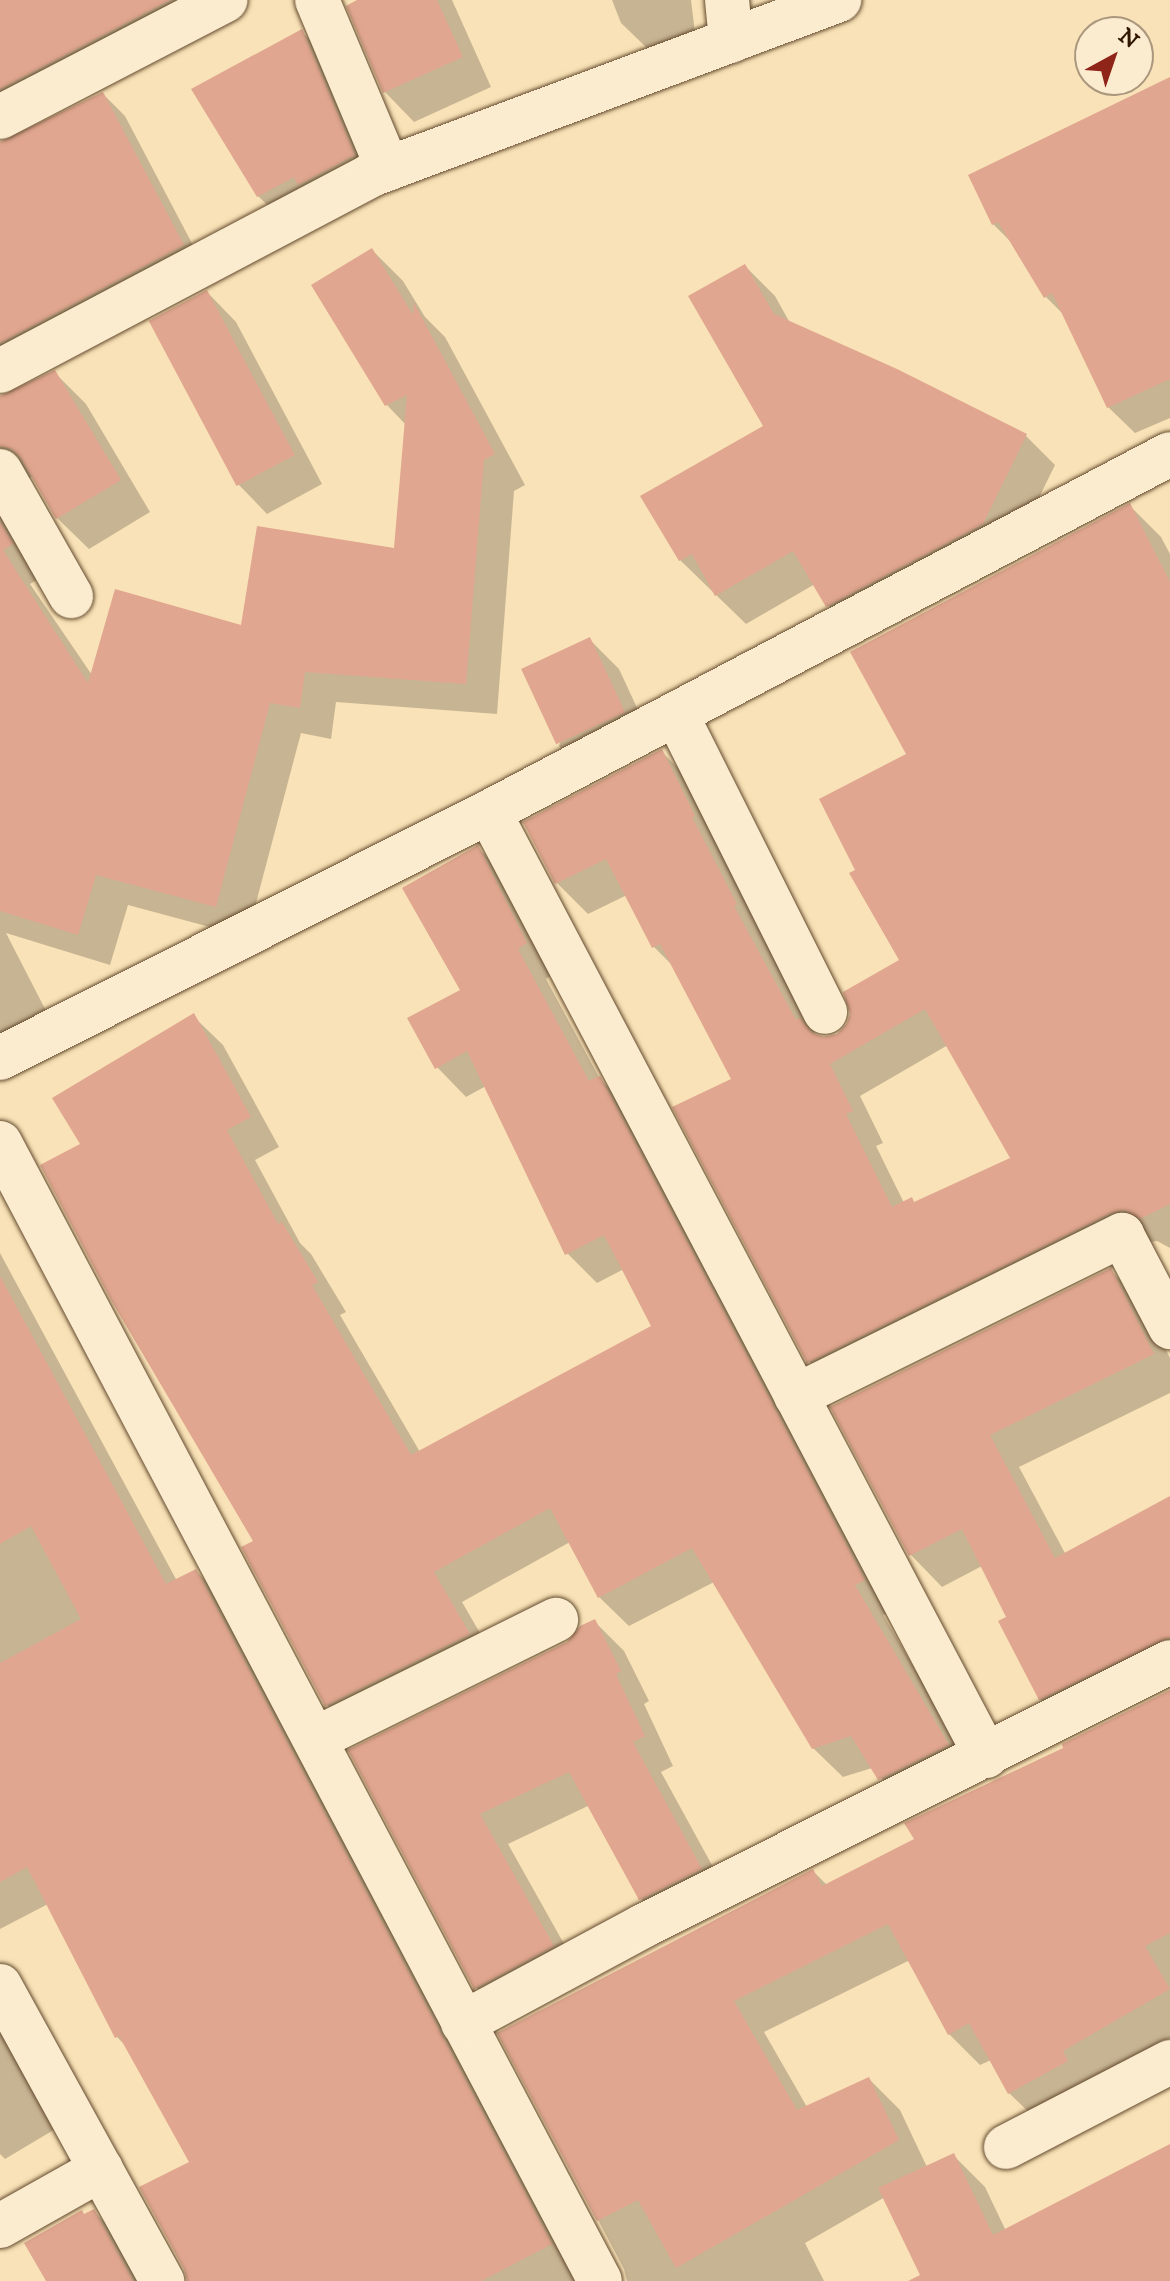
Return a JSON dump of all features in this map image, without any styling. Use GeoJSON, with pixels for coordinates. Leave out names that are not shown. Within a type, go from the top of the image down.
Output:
{"type":"FeatureCollection","features":[{"type":"Feature","properties":{"kind":"street"},"geometry":{"type":"LineString","coordinates":[[0,117],[226,0]]}},
{"type":"Feature","properties":{"kind":"street"},"geometry":{"type":"LineString","coordinates":[[317,0],[388,169]]}},
{"type":"Feature","properties":{"kind":"street"},"geometry":{"type":"LineString","coordinates":[[0,371],[388,169],[729,20],[839,0]]}},
{"type":"Feature","properties":{"kind":"street"},"geometry":{"type":"LineString","coordinates":[[0,1058],[489,812],[1170,454]]}},
{"type":"Feature","properties":{"kind":"street"},"geometry":{"type":"LineString","coordinates":[[0,471],[71,596]]}},
{"type":"Feature","properties":{"kind":"street"},"geometry":{"type":"LineString","coordinates":[[676,714],[825,1012]]}},
{"type":"Feature","properties":{"kind":"street"},"geometry":{"type":"LineString","coordinates":[[489,812],[986,1756]]}},
{"type":"Feature","properties":{"kind":"street"},"geometry":{"type":"LineString","coordinates":[[0,1143],[600,2281]]}},
{"type":"Feature","properties":{"kind":"street"},"geometry":{"type":"LineString","coordinates":[[796,1396],[1122,1235],[1170,1327]]}},
{"type":"Feature","properties":{"kind":"street"},"geometry":{"type":"LineString","coordinates":[[315,1739],[556,1620]]}},
{"type":"Feature","properties":{"kind":"street"},"geometry":{"type":"LineString","coordinates":[[463,2023],[643,1926],[1170,1662]]}},
{"type":"Feature","properties":{"kind":"street"},"geometry":{"type":"LineString","coordinates":[[0,1986],[162,2281]]}},
{"type":"Feature","properties":{"kind":"street"},"geometry":{"type":"LineString","coordinates":[[1006,2147],[1170,2062]]}},
{"type":"Feature","properties":{"kind":"street"},"geometry":{"type":"LineString","coordinates":[[0,2226],[101,2169]]}},
{"type":"Feature","properties":{"kind":"building"},"geometry":{"type":"Polygon","coordinates":[[[0,0],[170,0],[0,89],[0,0]]]}},
{"type":"Feature","properties":{"kind":"building"},"geometry":{"type":"Polygon","coordinates":[[[357,0],[437,0],[463,57],[383,93],[346,6],[357,0]]]}},
{"type":"Feature","properties":{"kind":"building"},"geometry":{"type":"Polygon","coordinates":[[[302,29],[355,155],[298,185],[294,177],[257,197],[191,89],[302,29]]]}},
{"type":"Feature","properties":{"kind":"building"},"geometry":{"type":"Polygon","coordinates":[[[1170,77],[1170,379],[1107,408],[1052,293],[1044,298],[998,222],[992,225],[968,175],[1131,96],[1154,96],[1154,85],[1170,77]]]}},
{"type":"Feature","properties":{"kind":"building"},"geometry":{"type":"Polygon","coordinates":[[[103,92],[184,245],[0,343],[0,142],[103,92]]]}},
{"type":"Feature","properties":{"kind":"building"},"geometry":{"type":"Polygon","coordinates":[[[372,248],[413,315],[414,303],[495,454],[484,460],[466,684],[305,672],[300,708],[270,703],[216,907],[96,875],[78,935],[0,911],[0,522],[13,544],[3,550],[88,683],[115,589],[241,625],[257,526],[394,548],[407,395],[385,406],[311,285],[372,248]]]}},
{"type":"Feature","properties":{"kind":"building"},"geometry":{"type":"Polygon","coordinates":[[[745,264],[774,314],[897,369],[1027,434],[983,524],[826,607],[793,551],[715,596],[692,554],[679,561],[640,496],[763,426],[688,296],[745,264]]]}},
{"type":"Feature","properties":{"kind":"building"},"geometry":{"type":"Polygon","coordinates":[[[207,290],[295,455],[237,486],[149,321],[207,290]]]}},
{"type":"Feature","properties":{"kind":"building"},"geometry":{"type":"Polygon","coordinates":[[[55,370],[121,480],[56,519],[21,458],[12,449],[0,446],[0,396],[55,370]]]}},
{"type":"Feature","properties":{"kind":"building"},"geometry":{"type":"Polygon","coordinates":[[[1130,503],[1170,582],[1170,1204],[1140,1219],[1124,1210],[1111,1213],[807,1363],[672,1107],[731,1079],[660,944],[652,948],[606,859],[555,884],[523,822],[662,749],[695,816],[692,817],[737,904],[734,906],[796,1020],[800,1018],[812,1033],[824,1037],[837,1034],[846,1025],[850,1014],[843,992],[899,960],[849,873],[855,870],[819,799],[906,754],[850,652],[1130,503]],[[925,1009],[830,1064],[853,1111],[846,1114],[892,1207],[912,1197],[914,1202],[1010,1158],[925,1009]]]}},
{"type":"Feature","properties":{"kind":"building"},"geometry":{"type":"Polygon","coordinates":[[[590,637],[625,712],[556,744],[521,669],[590,637]]]}},
{"type":"Feature","properties":{"kind":"building"},"geometry":{"type":"Polygon","coordinates":[[[478,845],[527,943],[518,949],[589,1081],[600,1076],[865,1580],[855,1585],[949,1745],[878,1780],[851,1736],[812,1749],[692,1548],[598,1598],[550,1508],[434,1572],[470,1634],[325,1706],[241,1547],[253,1541],[111,1300],[40,1165],[80,1144],[52,1098],[194,1013],[251,1117],[227,1130],[278,1224],[282,1222],[318,1282],[312,1285],[411,1455],[651,1326],[604,1235],[565,1255],[467,1051],[435,1069],[407,1018],[460,990],[402,888],[478,845]]]}},
{"type":"Feature","properties":{"kind":"building"},"geometry":{"type":"Polygon","coordinates":[[[1111,1268],[1154,1354],[990,1435],[1055,1558],[1170,1496],[1170,1637],[1039,1700],[998,1621],[1006,1617],[962,1529],[909,1556],[830,1407],[1111,1268]]]}},
{"type":"Feature","properties":{"kind":"building"},"geometry":{"type":"Polygon","coordinates":[[[0,1276],[166,1584],[196,1569],[552,2244],[481,2281],[187,2281],[184,2269],[139,2187],[189,2162],[119,2036],[115,2038],[27,1867],[0,1882],[0,1663],[81,1619],[31,1526],[0,1544],[0,1276]]]}},
{"type":"Feature","properties":{"kind":"building"},"geometry":{"type":"Polygon","coordinates":[[[595,1619],[621,1671],[616,1674],[645,1736],[633,1742],[702,1869],[639,1900],[569,1772],[480,1814],[554,1946],[474,1989],[348,1750],[567,1642],[580,1626],[595,1619]]]}},
{"type":"Feature","properties":{"kind":"building"},"geometry":{"type":"Polygon","coordinates":[[[1170,1690],[1170,1933],[1145,1946],[1170,1989],[1063,2051],[1068,2061],[1008,2094],[969,2023],[948,2035],[888,1924],[734,2001],[797,2110],[869,2077],[899,2140],[676,2268],[638,2200],[597,2221],[497,2033],[813,1869],[822,1886],[914,1839],[904,1823],[1063,1748],[1062,1744],[1170,1690]]]}},
{"type":"Feature","properties":{"kind":"building"},"geometry":{"type":"Polygon","coordinates":[[[1170,2144],[1170,2281],[908,2281],[920,2275],[878,2188],[954,2153],[993,2235],[1170,2144]]]}},
{"type":"Feature","properties":{"kind":"building"},"geometry":{"type":"Polygon","coordinates":[[[94,2209],[133,2281],[46,2281],[24,2243],[82,2210],[84,2214],[94,2209]]]}}]}
